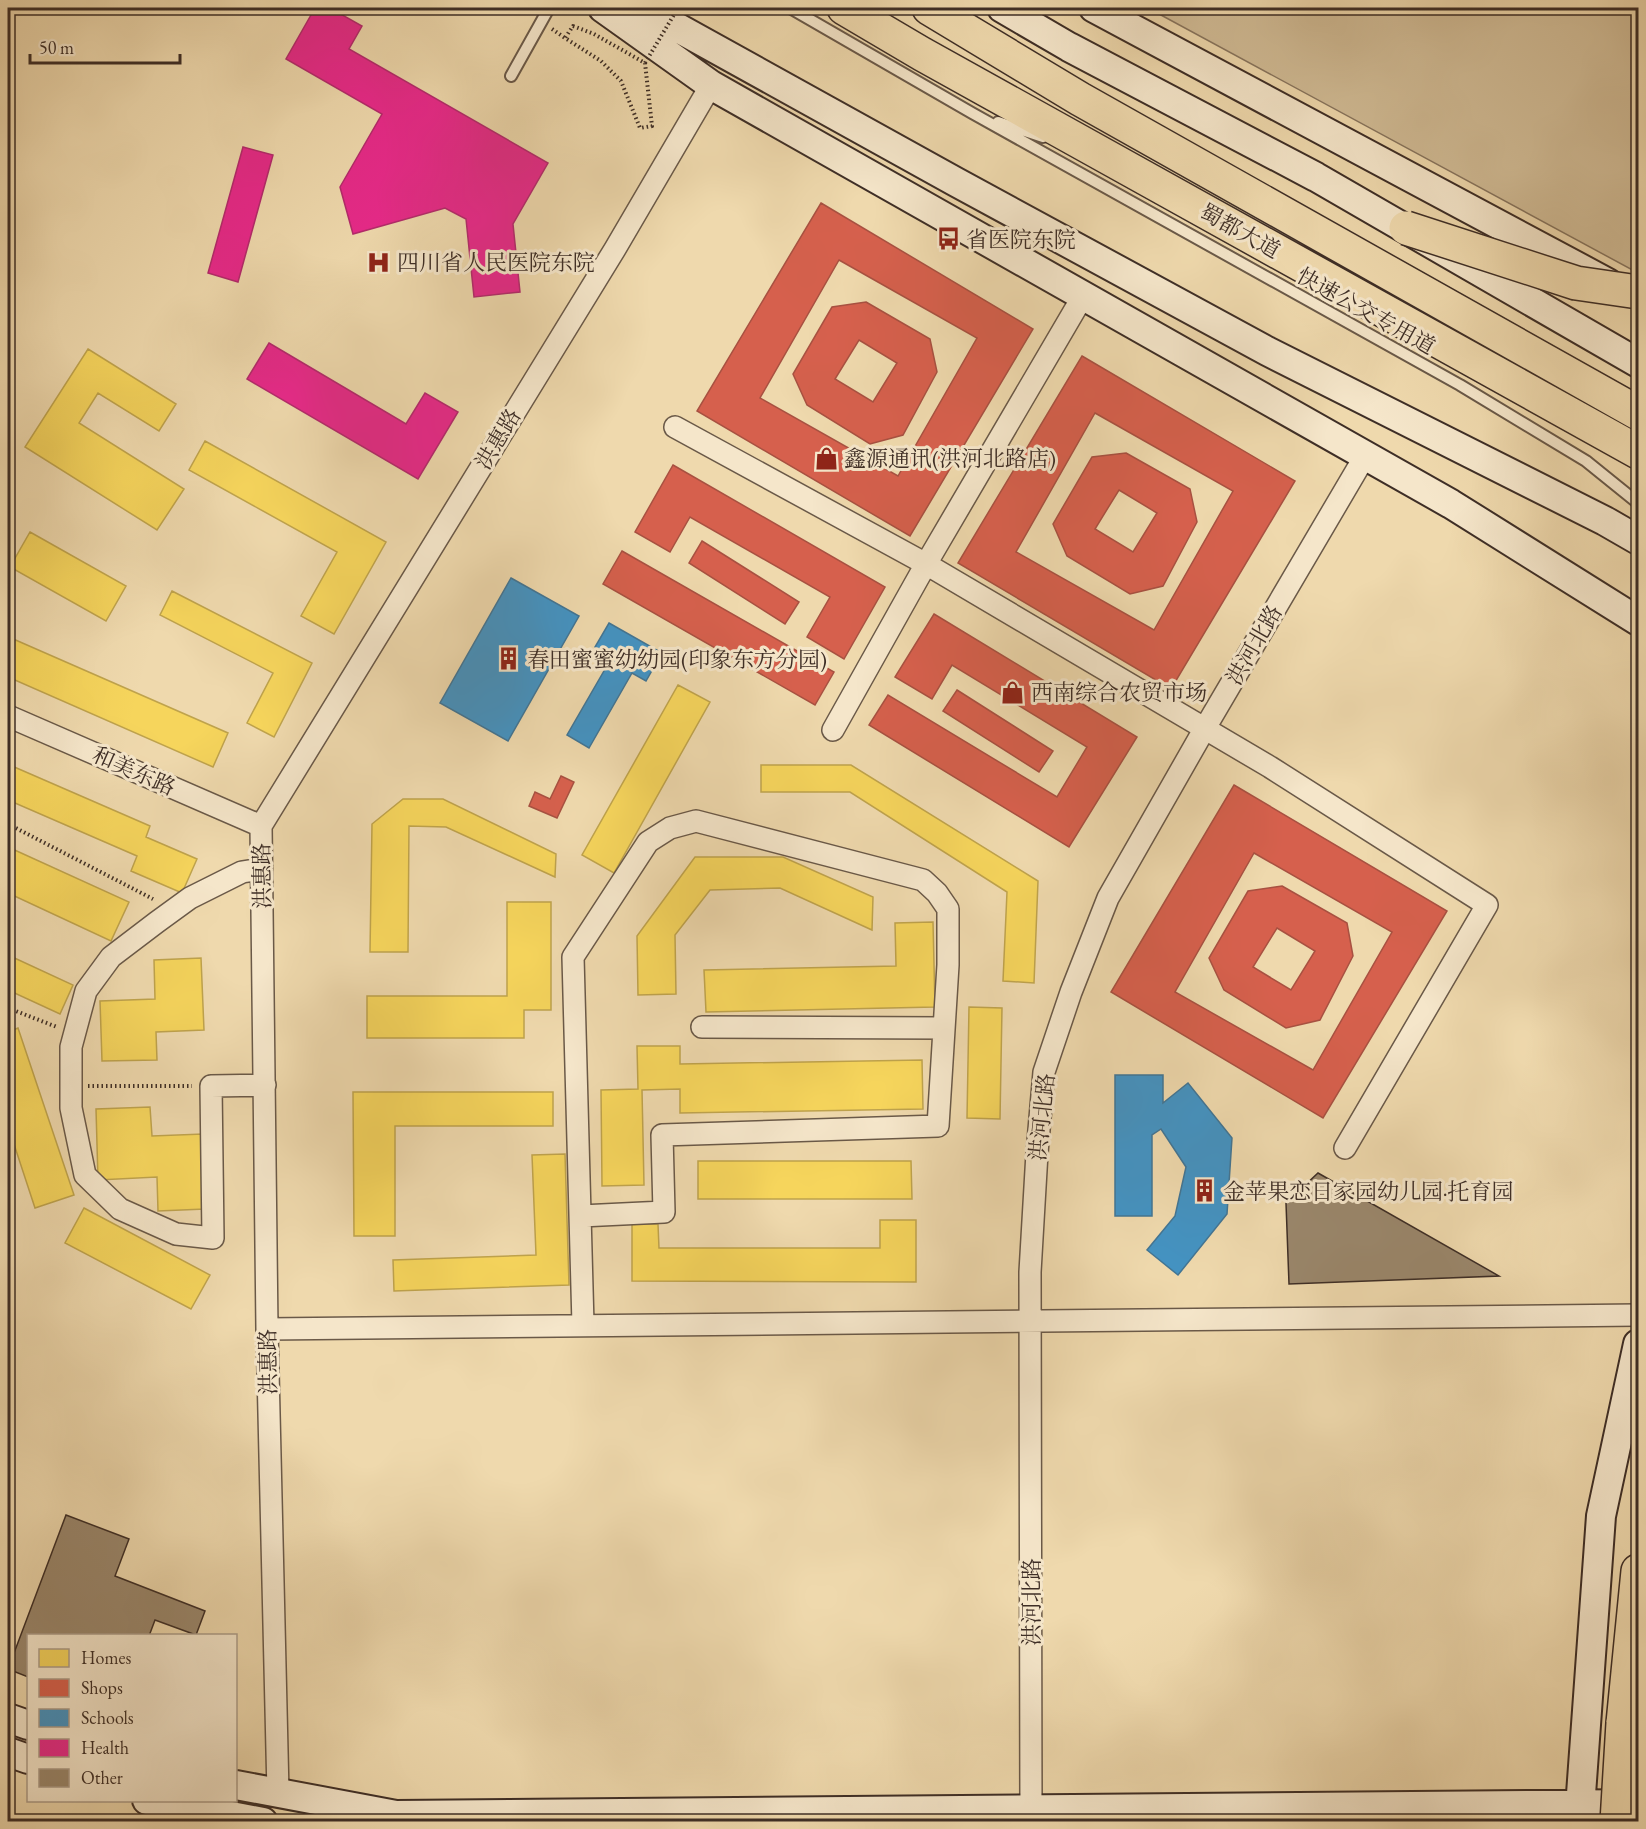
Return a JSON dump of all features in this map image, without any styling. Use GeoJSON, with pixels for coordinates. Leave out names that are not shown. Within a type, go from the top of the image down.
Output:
{"type":"FeatureCollection","features":[{"type":"Feature","properties":{"kind":"main road"},"geometry":{"type":"LineString","coordinates":[[603,8],[711,85],[1451,504],[1636,621]]}},
{"type":"Feature","properties":{"kind":"main road"},"geometry":{"type":"LineString","coordinates":[[642,8],[1267,351],[1605,521],[1638,540]]}},
{"type":"Feature","properties":{"kind":"main road","name":"蜀都大道"},"geometry":{"type":"LineString","coordinates":[[844,8],[1625,449]]}},
{"type":"Feature","properties":{"kind":"main road","name":"蜀都大道"},"geometry":{"type":"LineString","coordinates":[[929,8],[1080,99],[1638,413]]}},
{"type":"Feature","properties":{"kind":"main road"},"geometry":{"type":"LineString","coordinates":[[1002,8],[1070,47],[1316,177],[1638,363]]}},
{"type":"Feature","properties":{"kind":"main road"},"geometry":{"type":"LineString","coordinates":[[1094,8],[1638,300]]}},
{"type":"Feature","properties":{"kind":"main road"},"geometry":{"type":"LineString","coordinates":[[1406,228],[1576,283],[1638,292]]}},
{"type":"Feature","properties":{"kind":"main road"},"geometry":{"type":"LineString","coordinates":[[1579,1813],[1601,1516],[1638,1344]]}},
{"type":"Feature","properties":{"kind":"main road"},"geometry":{"type":"LineString","coordinates":[[1617,1821],[1623,1723],[1638,1571]]}},
{"type":"Feature","properties":{"kind":"main road"},"geometry":{"type":"LineString","coordinates":[[8,1718],[27,1725]]}},
{"type":"Feature","properties":{"kind":"main road"},"geometry":{"type":"LineString","coordinates":[[8,1752],[27,1759]]}},
{"type":"Feature","properties":{"kind":"main road"},"geometry":{"type":"LineString","coordinates":[[237,1785],[396,1815],[1579,1813],[1638,1804]]}},
{"type":"Feature","properties":{"kind":"main road"},"geometry":{"type":"LineString","coordinates":[[158,1802],[263,1821]]}},
{"type":"Feature","properties":{"kind":"street","name":"洪惠路"},"geometry":{"type":"LineString","coordinates":[[278,1793],[267,1329],[261,826],[609,259],[711,85]]}},
{"type":"Feature","properties":{"kind":"street"},"geometry":{"type":"LineString","coordinates":[[833,730],[926,564],[1083,296]]}},
{"type":"Feature","properties":{"kind":"street"},"geometry":{"type":"LineString","coordinates":[[675,427],[926,564],[1205,728],[1487,905],[1346,1148]]}},
{"type":"Feature","properties":{"kind":"street","name":"洪河北路"},"geometry":{"type":"LineString","coordinates":[[1031,1815],[1030,1272],[1044,1072],[1071,992],[1108,898],[1365,456]]}},
{"type":"Feature","properties":{"kind":"street","name":"和美东路"},"geometry":{"type":"LineString","coordinates":[[8,716],[261,826]]}},
{"type":"Feature","properties":{"kind":"street"},"geometry":{"type":"LineString","coordinates":[[581,1216],[664,1212],[662,1135],[938,1126],[948,965],[948,909],[937,893],[923,880],[696,821],[670,828],[648,842],[573,957],[583,1325]]}},
{"type":"Feature","properties":{"kind":"street"},"geometry":{"type":"LineString","coordinates":[[261,869],[242,872],[190,898],[111,957],[86,991],[71,1047],[71,1108],[85,1175],[120,1209],[176,1234],[213,1238],[211,1086],[265,1085]]}},
{"type":"Feature","properties":{"kind":"street"},"geometry":{"type":"LineString","coordinates":[[702,1027],[944,1028]]}},
{"type":"Feature","properties":{"kind":"street"},"geometry":{"type":"LineString","coordinates":[[267,1329],[1638,1314]]}},
{"type":"Feature","properties":{"kind":"lane"},"geometry":{"type":"LineString","coordinates":[[511,76],[549,8]]}},
{"type":"Feature","properties":{"kind":"lane","name":"快速公交专用道"},"geometry":{"type":"LineString","coordinates":[[790,8],[972,113],[1460,385],[1586,461],[1638,503]]}},
{"type":"Feature","properties":{"kind":"lane","name":"快速公交专用道"},"geometry":{"type":"LineString","coordinates":[[972,113],[1091,153],[1588,434],[1625,449]]}},
{"type":"Feature","properties":{"kind":"path"},"geometry":{"type":"LineString","coordinates":[[552,29],[601,61],[621,81],[640,128],[652,126],[645,63],[678,8]]}},
{"type":"Feature","properties":{"kind":"path"},"geometry":{"type":"LineString","coordinates":[[565,38],[573,26],[594,34],[645,63]]}},
{"type":"Feature","properties":{"kind":"path"},"geometry":{"type":"LineString","coordinates":[[8,824],[174,910]]}},
{"type":"Feature","properties":{"kind":"path"},"geometry":{"type":"LineString","coordinates":[[8,1008],[75,1033]]}},
{"type":"Feature","properties":{"kind":"path"},"geometry":{"type":"LineString","coordinates":[[71,1086],[211,1086]]}},
{"type":"Feature","properties":{"kind":"shaded area"},"geometry":{"type":"Polygon","coordinates":[[[1148,8],[1638,8],[1638,273],[1148,8]]]}},
{"type":"Feature","properties":{"kind":"building: Homes"},"geometry":{"type":"Polygon","coordinates":[[[88,349],[176,404],[159,431],[98,393],[79,423],[184,489],[157,530],[25,447],[88,349]]]}},
{"type":"Feature","properties":{"kind":"building: Homes"},"geometry":{"type":"Polygon","coordinates":[[[205,441],[386,542],[334,634],[301,616],[337,552],[189,470],[205,441]]]}},
{"type":"Feature","properties":{"kind":"building: Homes"},"geometry":{"type":"Polygon","coordinates":[[[30,532],[126,586],[106,621],[10,567],[30,532]]]}},
{"type":"Feature","properties":{"kind":"building: Homes"},"geometry":{"type":"Polygon","coordinates":[[[172,591],[312,663],[274,737],[247,723],[273,673],[160,615],[172,591]]]}},
{"type":"Feature","properties":{"kind":"building: Homes"},"geometry":{"type":"Polygon","coordinates":[[[11,638],[228,733],[213,767],[8,677],[8,646],[11,638]]]}},
{"type":"Feature","properties":{"kind":"building: Homes"},"geometry":{"type":"Polygon","coordinates":[[[678,685],[710,702],[614,873],[582,855],[678,685]]]}},
{"type":"Feature","properties":{"kind":"building: Homes"},"geometry":{"type":"Polygon","coordinates":[[[761,765],[851,765],[1038,881],[1034,983],[1003,981],[1007,892],[850,792],[761,792],[761,765]]]}},
{"type":"Feature","properties":{"kind":"building: Homes"},"geometry":{"type":"Polygon","coordinates":[[[12,766],[150,826],[146,837],[197,859],[182,893],[131,871],[137,856],[8,800],[8,776],[12,766]]]}},
{"type":"Feature","properties":{"kind":"building: Homes"},"geometry":{"type":"Polygon","coordinates":[[[403,799],[443,799],[556,854],[555,877],[446,827],[409,826],[408,952],[370,952],[372,824],[403,799]]]}},
{"type":"Feature","properties":{"kind":"building: Homes"},"geometry":{"type":"Polygon","coordinates":[[[8,847],[129,902],[111,941],[8,893],[8,847]]]}},
{"type":"Feature","properties":{"kind":"building: Homes"},"geometry":{"type":"Polygon","coordinates":[[[695,857],[783,857],[873,897],[872,930],[780,888],[710,890],[675,935],[676,994],[638,995],[637,936],[695,857]]]}},
{"type":"Feature","properties":{"kind":"building: Homes"},"geometry":{"type":"Polygon","coordinates":[[[507,902],[551,902],[551,1010],[524,1010],[524,1038],[367,1038],[367,996],[507,996],[507,902]]]}},
{"type":"Feature","properties":{"kind":"building: Homes"},"geometry":{"type":"Polygon","coordinates":[[[933,922],[935,1007],[706,1012],[704,970],[896,966],[895,923],[933,922]]]}},
{"type":"Feature","properties":{"kind":"building: Homes"},"geometry":{"type":"Polygon","coordinates":[[[8,955],[73,985],[60,1014],[8,990],[8,955]]]}},
{"type":"Feature","properties":{"kind":"building: Homes"},"geometry":{"type":"Polygon","coordinates":[[[201,958],[204,1030],[156,1032],[157,1060],[102,1061],[100,1001],[155,999],[154,960],[201,958]]]}},
{"type":"Feature","properties":{"kind":"building: Homes"},"geometry":{"type":"Polygon","coordinates":[[[969,1007],[1002,1008],[1000,1119],[967,1118],[969,1007]]]}},
{"type":"Feature","properties":{"kind":"building: Homes"},"geometry":{"type":"Polygon","coordinates":[[[18,1028],[74,1195],[35,1208],[8,1126],[8,1032],[18,1028]]]}},
{"type":"Feature","properties":{"kind":"building: Homes"},"geometry":{"type":"Polygon","coordinates":[[[637,1046],[680,1046],[680,1064],[922,1060],[923,1109],[680,1113],[680,1089],[642,1090],[644,1185],[602,1186],[601,1090],[638,1089],[637,1046]]]}},
{"type":"Feature","properties":{"kind":"building: Homes"},"geometry":{"type":"Polygon","coordinates":[[[353,1092],[553,1092],[553,1126],[395,1126],[395,1236],[354,1236],[353,1092]]]}},
{"type":"Feature","properties":{"kind":"building: Homes"},"geometry":{"type":"Polygon","coordinates":[[[150,1107],[152,1136],[203,1134],[205,1209],[158,1211],[157,1177],[98,1180],[96,1109],[150,1107]]]}},
{"type":"Feature","properties":{"kind":"building: Homes"},"geometry":{"type":"Polygon","coordinates":[[[565,1154],[569,1285],[394,1291],[393,1260],[536,1255],[532,1155],[565,1154]]]}},
{"type":"Feature","properties":{"kind":"building: Homes"},"geometry":{"type":"Polygon","coordinates":[[[698,1161],[911,1161],[912,1199],[698,1199],[698,1161]]]}},
{"type":"Feature","properties":{"kind":"building: Homes"},"geometry":{"type":"Polygon","coordinates":[[[84,1208],[210,1275],[191,1309],[65,1243],[84,1208]]]}},
{"type":"Feature","properties":{"kind":"building: Homes"},"geometry":{"type":"Polygon","coordinates":[[[880,1220],[916,1220],[916,1282],[632,1281],[632,1224],[658,1224],[659,1248],[880,1248],[880,1220]]]}},
{"type":"Feature","properties":{"kind":"building: Shops"},"geometry":{"type":"Polygon","coordinates":[[[821,203],[1033,329],[910,536],[697,411],[821,203]],[[839,260],[760,398],[898,476],[977,338],[839,260]]]}},
{"type":"Feature","properties":{"kind":"building: Shops"},"geometry":{"type":"Polygon","coordinates":[[[866,302],[930,339],[937,372],[903,435],[870,444],[807,405],[793,374],[832,307],[866,302]],[[859,340],[835,379],[873,402],[897,363],[859,340]]]}},
{"type":"Feature","properties":{"kind":"building: Shops"},"geometry":{"type":"Polygon","coordinates":[[[1082,356],[1295,481],[1171,689],[958,563],[1082,356]],[[1095,413],[1016,552],[1154,630],[1233,491],[1095,413]]]}},
{"type":"Feature","properties":{"kind":"building: Shops"},"geometry":{"type":"Polygon","coordinates":[[[1126,453],[1190,489],[1197,522],[1163,586],[1130,594],[1067,556],[1053,524],[1092,457],[1126,453]],[[1119,490],[1095,529],[1133,552],[1157,513],[1119,490]]]}},
{"type":"Feature","properties":{"kind":"building: Shops"},"geometry":{"type":"Polygon","coordinates":[[[673,465],[885,587],[844,659],[807,637],[830,597],[690,517],[670,552],[635,532],[673,465]]]}},
{"type":"Feature","properties":{"kind":"building: Shops"},"geometry":{"type":"Polygon","coordinates":[[[702,541],[799,602],[785,624],[689,563],[702,541]]]}},
{"type":"Feature","properties":{"kind":"building: Shops"},"geometry":{"type":"Polygon","coordinates":[[[622,551],[834,672],[815,705],[603,584],[622,551]]]}},
{"type":"Feature","properties":{"kind":"building: Shops"},"geometry":{"type":"Polygon","coordinates":[[[934,614],[1137,737],[1069,847],[869,725],[888,695],[1057,797],[1087,747],[952,665],[932,699],[895,677],[934,614]]]}},
{"type":"Feature","properties":{"kind":"building: Shops"},"geometry":{"type":"Polygon","coordinates":[[[957,690],[1053,751],[1039,772],[943,711],[957,690]]]}},
{"type":"Feature","properties":{"kind":"building: Shops"},"geometry":{"type":"Polygon","coordinates":[[[561,776],[574,782],[557,818],[529,806],[535,792],[550,799],[561,776]]]}},
{"type":"Feature","properties":{"kind":"building: Shops"},"geometry":{"type":"Polygon","coordinates":[[[1234,785],[1447,911],[1323,1118],[1111,992],[1234,785]],[[1254,853],[1175,992],[1313,1070],[1392,932],[1254,853]]]}},
{"type":"Feature","properties":{"kind":"building: Shops"},"geometry":{"type":"Polygon","coordinates":[[[1282,886],[1347,923],[1353,956],[1320,1020],[1286,1028],[1224,990],[1209,958],[1248,891],[1282,886]],[[1277,928],[1253,967],[1291,990],[1315,951],[1277,928]]]}},
{"type":"Feature","properties":{"kind":"building: Schools","name":"春田蜜蜜幼幼园(印象东方分园)"},"geometry":{"type":"Polygon","coordinates":[[[511,578],[579,616],[508,741],[440,703],[511,578]]]}},
{"type":"Feature","properties":{"kind":"building: Schools"},"geometry":{"type":"Polygon","coordinates":[[[609,623],[662,653],[646,681],[632,673],[589,748],[567,735],[612,657],[595,647],[609,623]]]}},
{"type":"Feature","properties":{"kind":"building: Schools","name":"金苹果恋日家园幼儿园·托育园"},"geometry":{"type":"Polygon","coordinates":[[[1115,1075],[1163,1075],[1163,1103],[1188,1083],[1232,1138],[1227,1214],[1178,1275],[1147,1250],[1175,1216],[1186,1167],[1161,1129],[1152,1135],[1152,1216],[1115,1216],[1115,1075]]]}},
{"type":"Feature","properties":{"kind":"building: Health"},"geometry":{"type":"Polygon","coordinates":[[[315,8],[330,8],[362,26],[349,49],[548,163],[513,224],[520,292],[474,297],[466,219],[445,208],[353,234],[340,187],[382,114],[286,59],[315,8]]]}},
{"type":"Feature","properties":{"kind":"building: Health"},"geometry":{"type":"Polygon","coordinates":[[[243,147],[273,155],[238,282],[208,273],[243,147]]]}},
{"type":"Feature","properties":{"kind":"building: Health"},"geometry":{"type":"Polygon","coordinates":[[[269,343],[406,424],[425,393],[458,412],[418,479],[247,379],[269,343]]]}},
{"type":"Feature","properties":{"kind":"building: Other"},"geometry":{"type":"Polygon","coordinates":[[[1318,1173],[1499,1276],[1289,1284],[1286,1203],[1318,1173]]]}},
{"type":"Feature","properties":{"kind":"building: Other"},"geometry":{"type":"Polygon","coordinates":[[[66,1515],[129,1539],[115,1576],[205,1611],[196,1634],[155,1620],[150,1634],[27,1634],[27,1677],[8,1669],[66,1515]]]}},
{"type":"Feature","properties":{"kind":"place","name":"省医院东院"},"geometry":{"type":"Point","coordinates":[948,239]}},
{"type":"Feature","properties":{"kind":"place","name":"四川省人民医院东院"},"geometry":{"type":"Point","coordinates":[379,262]}},
{"type":"Feature","properties":{"kind":"place","name":"鑫源通讯(洪河北路店)"},"geometry":{"type":"Point","coordinates":[826,458]}},
{"type":"Feature","properties":{"kind":"place","name":"春田蜜蜜幼幼园(印象东方分园)"},"geometry":{"type":"Point","coordinates":[509,659]}},
{"type":"Feature","properties":{"kind":"place","name":"西南综合农贸市场"},"geometry":{"type":"Point","coordinates":[1013,692]}},
{"type":"Feature","properties":{"kind":"place","name":"金苹果恋日家园幼儿园·托育园"},"geometry":{"type":"Point","coordinates":[1205,1191]}}]}
